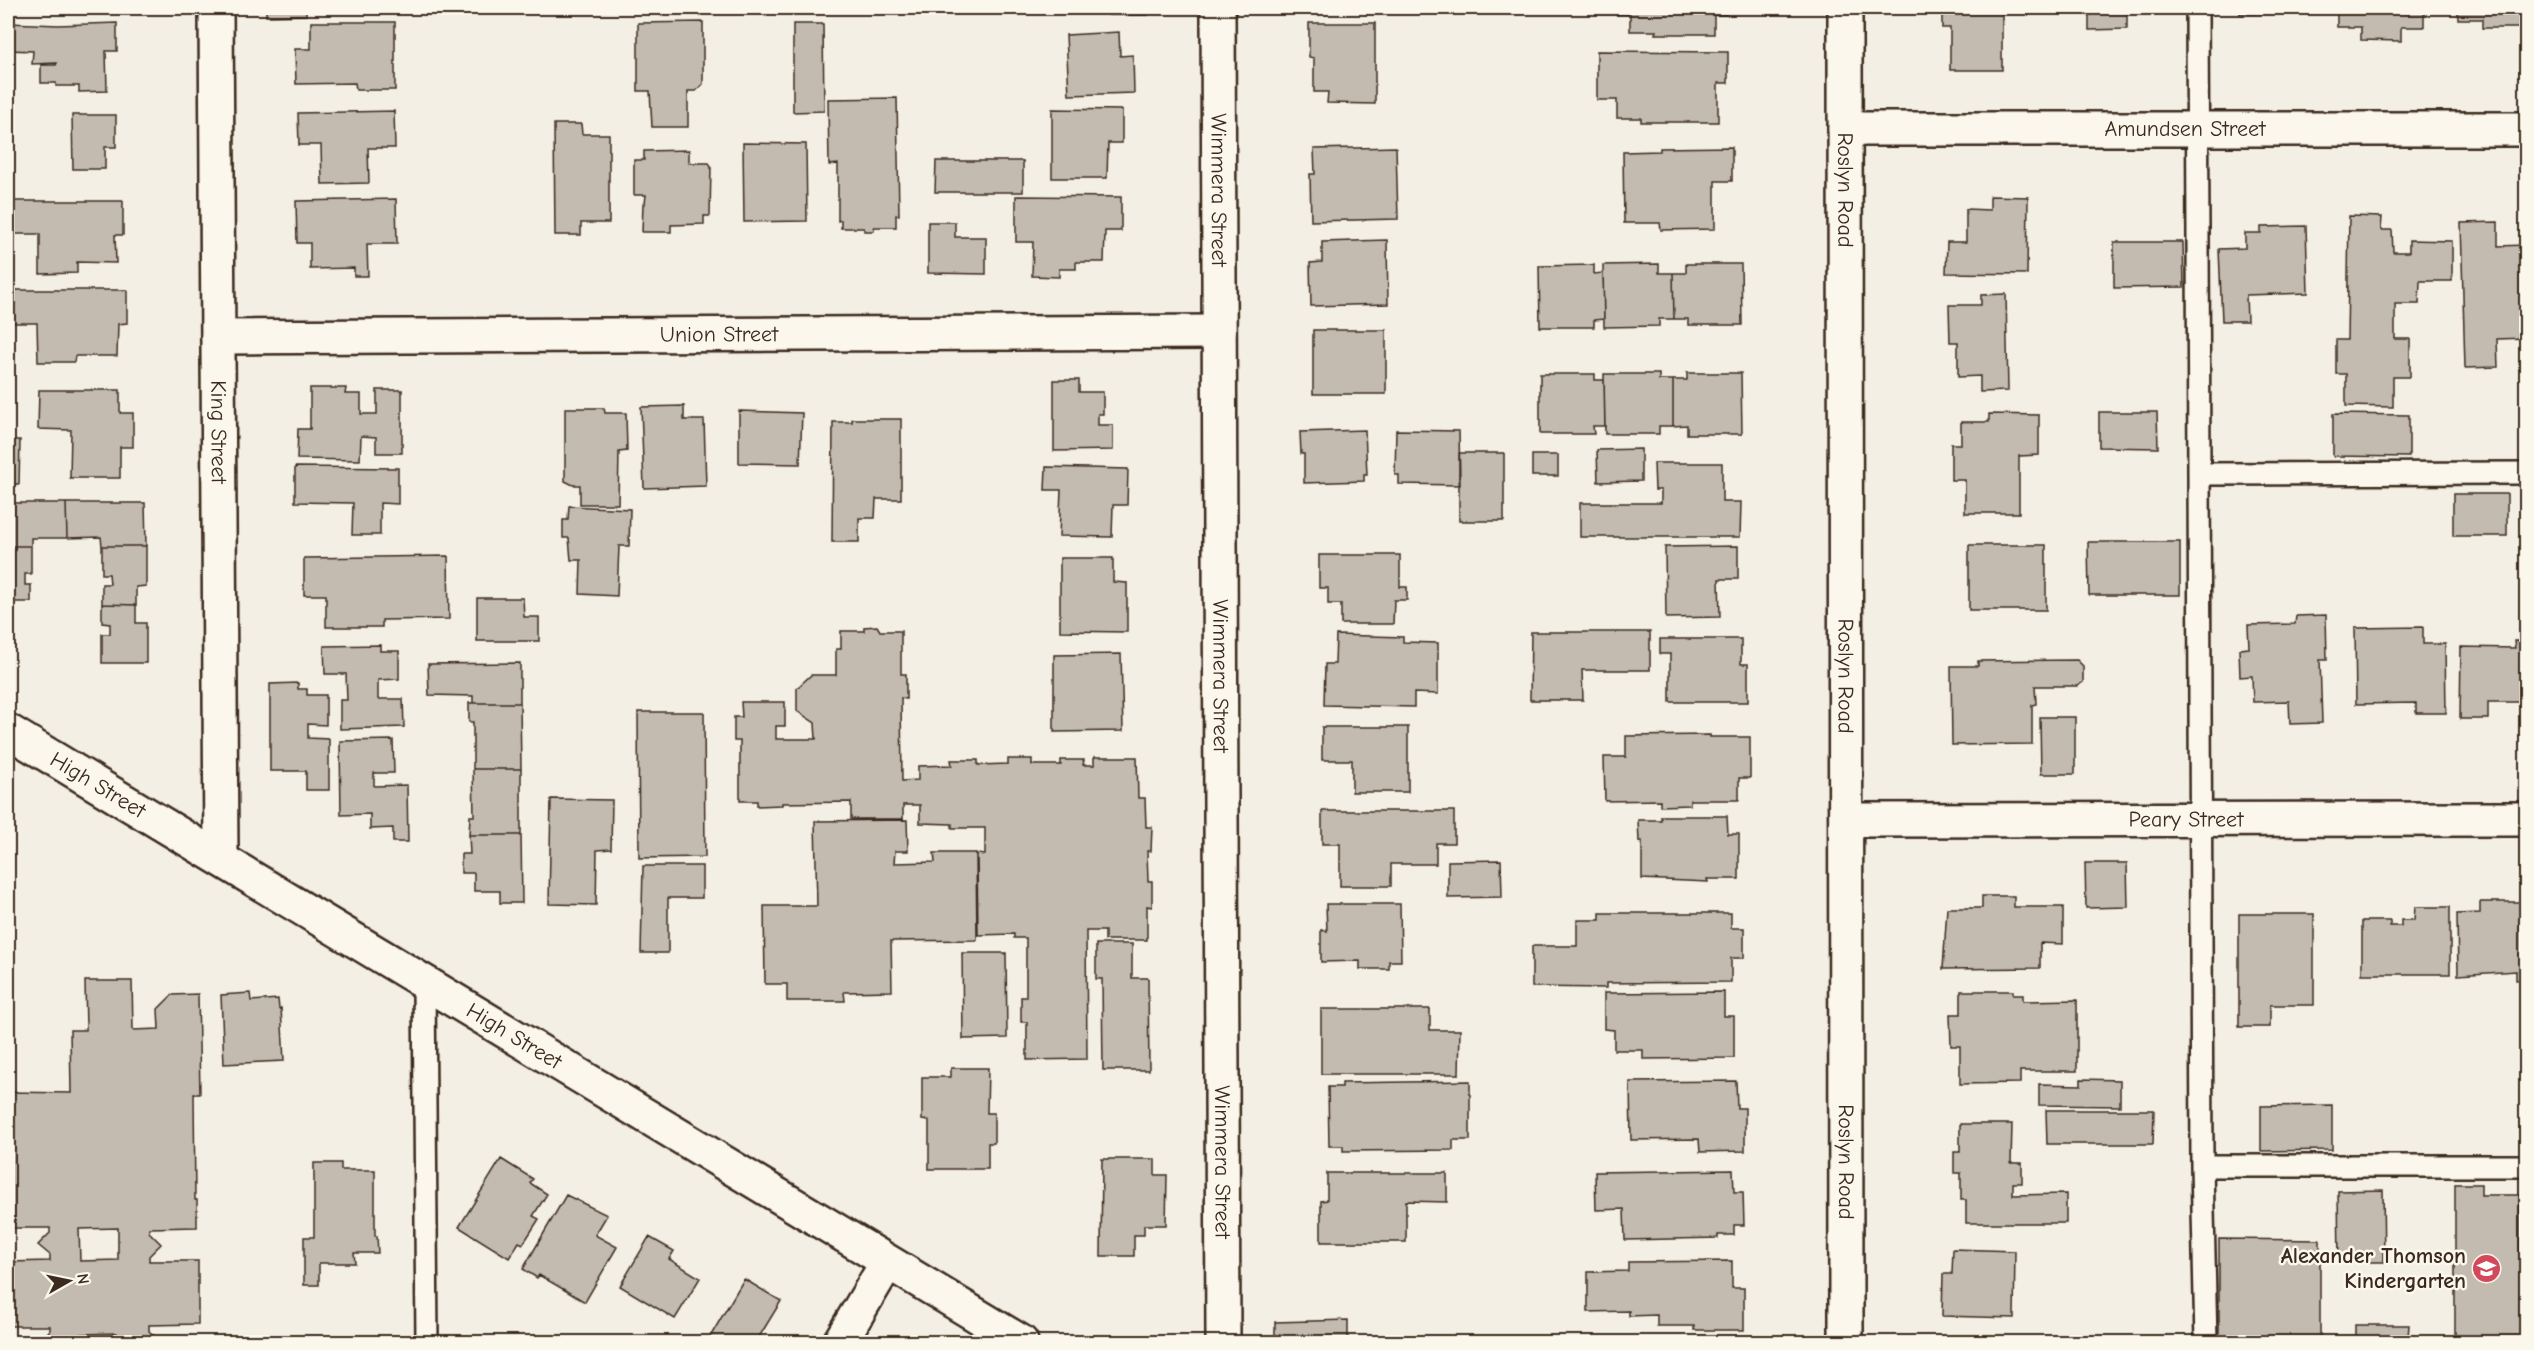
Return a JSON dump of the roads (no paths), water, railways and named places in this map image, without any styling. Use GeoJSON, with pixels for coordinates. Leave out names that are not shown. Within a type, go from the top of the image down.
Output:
{"type":"FeatureCollection","features":[{"type":"Feature","properties":{"kind":"street","name":"King Street"},"geometry":{"type":"LineString","coordinates":[[216,8],[221,858]]}},
{"type":"Feature","properties":{"kind":"street","name":"Wimmera Street"},"geometry":{"type":"LineString","coordinates":[[1218,8],[1223,1342]]}},
{"type":"Feature","properties":{"kind":"street","name":"Roslyn Road"},"geometry":{"type":"LineString","coordinates":[[1845,8],[1846,1342]]}},
{"type":"Feature","properties":{"kind":"street","name":"Amundsen Street"},"geometry":{"type":"LineString","coordinates":[[1845,129],[2526,129]]}},
{"type":"Feature","properties":{"kind":"street","name":"Union Street"},"geometry":{"type":"LineString","coordinates":[[218,337],[1219,332]]}},
{"type":"Feature","properties":{"kind":"street","name":"High Street"},"geometry":{"type":"LineString","coordinates":[[8,730],[424,984],[1021,1342]]}},
{"type":"Feature","properties":{"kind":"street","name":"Peary Street"},"geometry":{"type":"LineString","coordinates":[[1846,820],[2526,819]]}},
{"type":"Feature","properties":{"kind":"street"},"geometry":{"type":"LineString","coordinates":[[840,1342],[887,1263]]}},
{"type":"Feature","properties":{"kind":"lane"},"geometry":{"type":"LineString","coordinates":[[2197,8],[2202,1166],[2206,1342]]}},
{"type":"Feature","properties":{"kind":"lane"},"geometry":{"type":"LineString","coordinates":[[2199,474],[2526,473]]}},
{"type":"Feature","properties":{"kind":"lane"},"geometry":{"type":"LineString","coordinates":[[424,984],[427,1342]]}},
{"type":"Feature","properties":{"kind":"lane"},"geometry":{"type":"LineString","coordinates":[[2202,1166],[2526,1166]]}},
{"type":"Feature","properties":{"kind":"place","name":"Alexander Thomson Kindergarten"},"geometry":{"type":"Point","coordinates":[2487,1269]}}]}
